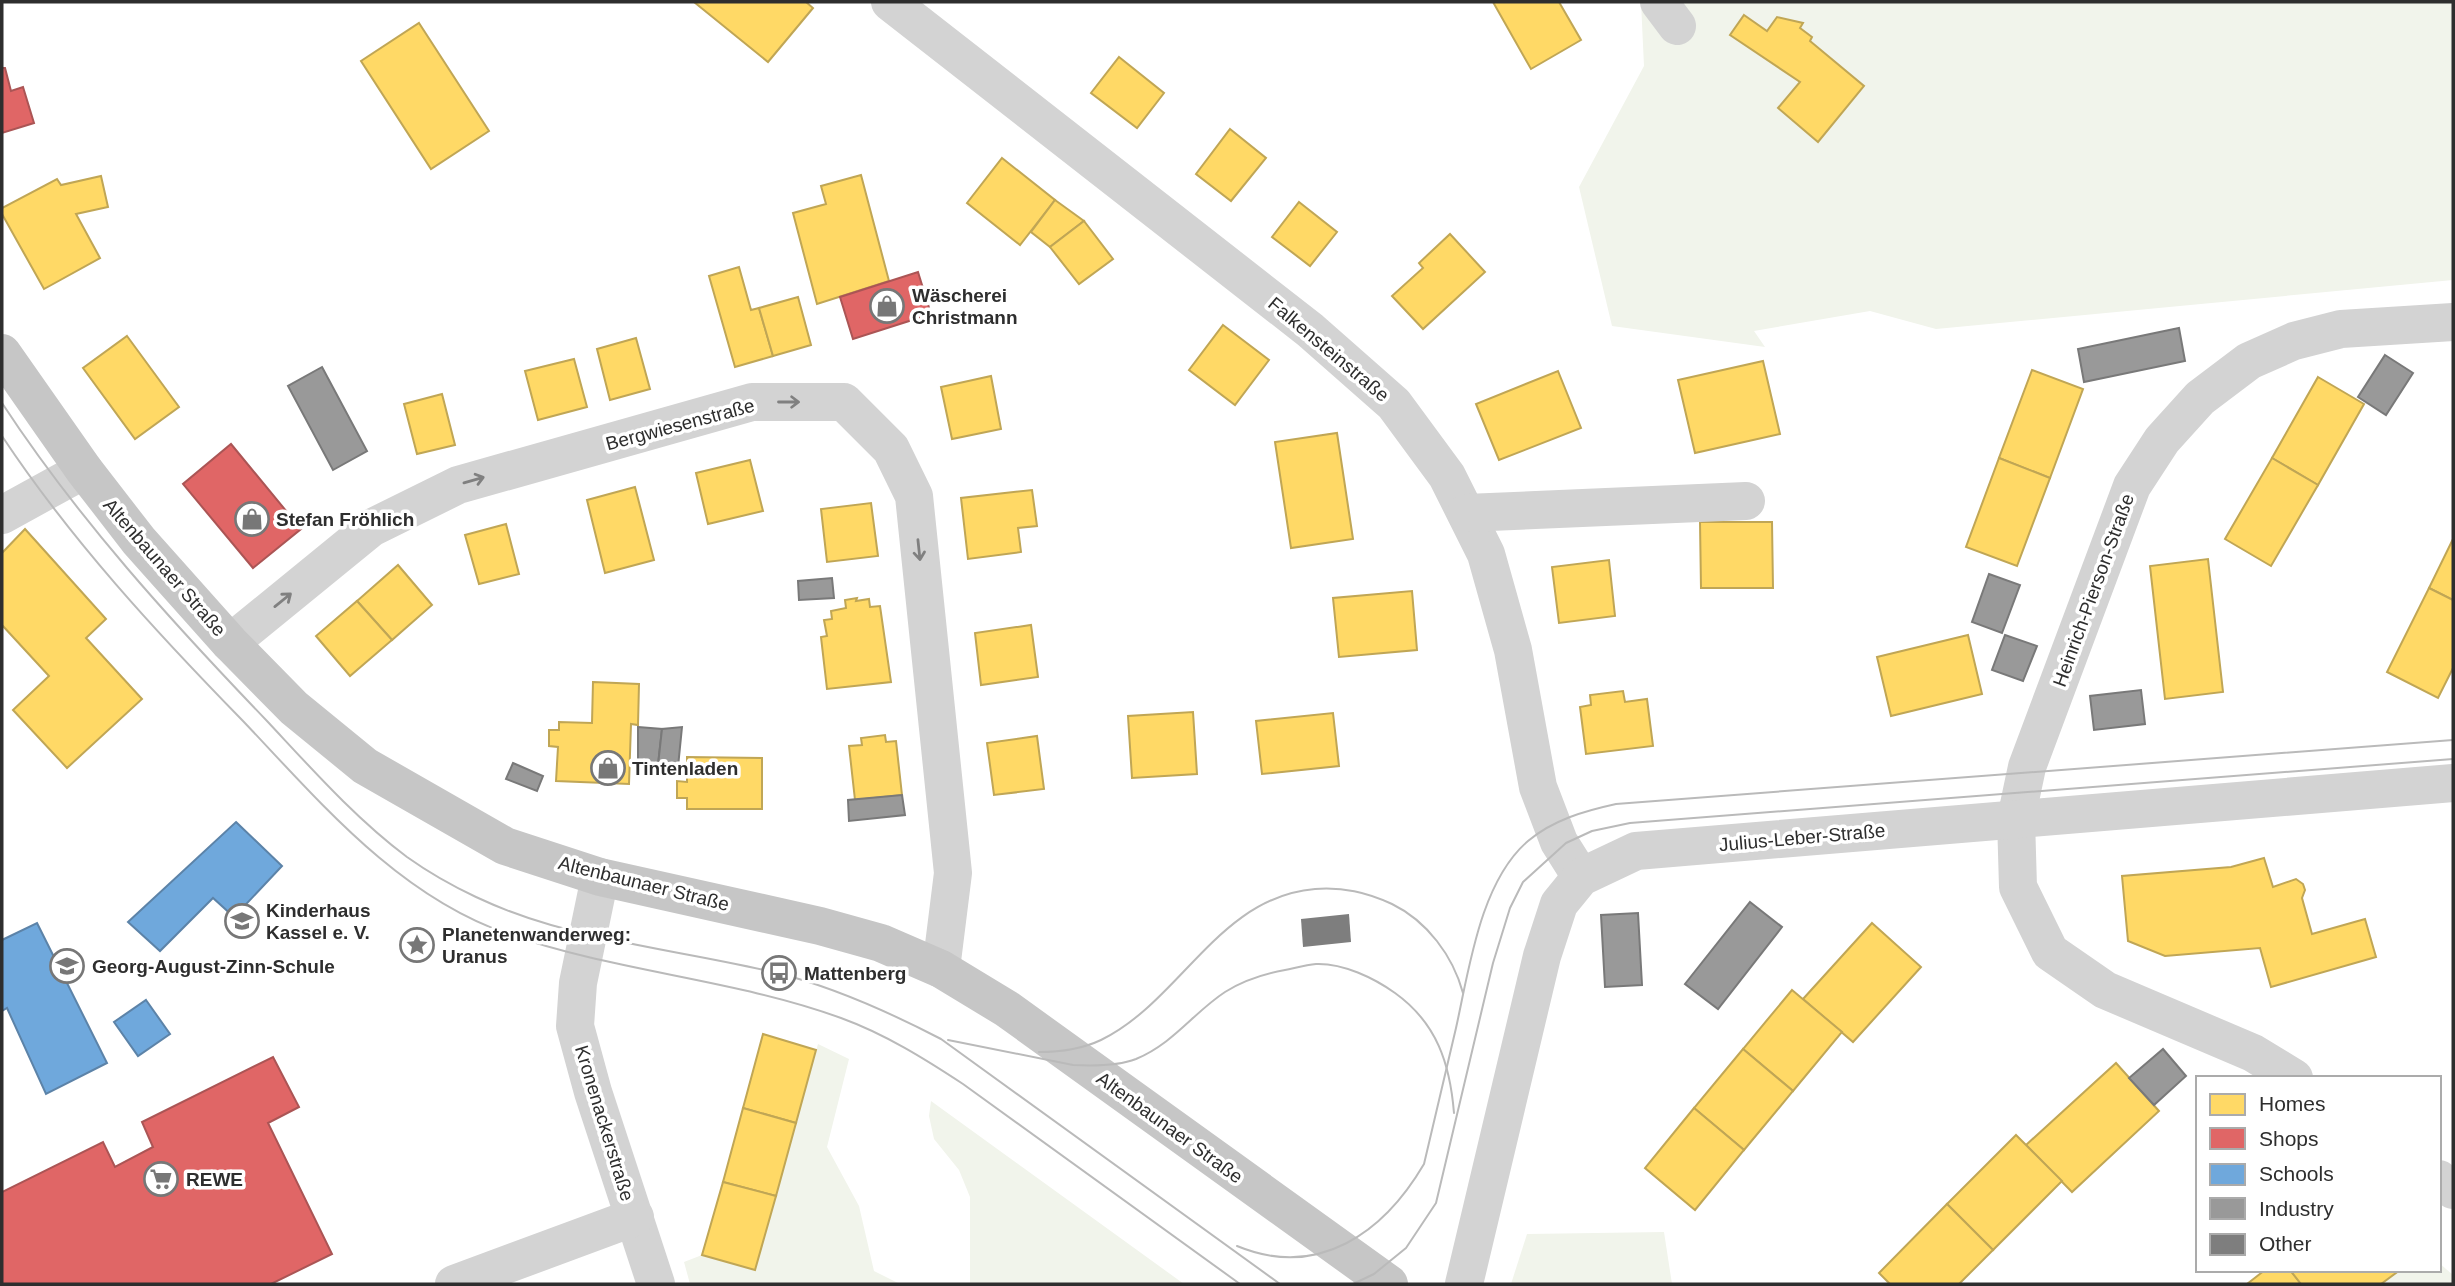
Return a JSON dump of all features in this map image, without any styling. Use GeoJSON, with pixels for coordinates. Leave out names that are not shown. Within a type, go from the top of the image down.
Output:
{"type":"FeatureCollection","features":[{"type":"Feature","properties":{"kind":"main road","name":"Altenbaunaer Straße"},"geometry":{"type":"LineString","coordinates":[[2,353],[84,471],[139,541],[230,643],[294,708],[365,766],[505,846],[600,877],[820,926],[881,943],[941,969],[1007,1009],[1389,1284]]}},
{"type":"Feature","properties":{"kind":"street","name":"Falkensteinstraße"},"geometry":{"type":"LineString","coordinates":[[890,2],[1310,330],[1394,404],[1447,476],[1486,554],[1513,650],[1538,787],[1559,842],[1581,877]]}},
{"type":"Feature","properties":{"kind":"street","name":"Heinrich-Pierson-Straße"},"geometry":{"type":"LineString","coordinates":[[2291,1076],[2253,1052],[2105,990],[2050,953],[2018,887],[2016,818],[2027,767],[2132,486],[2162,440],[2200,398],[2249,361],[2294,341],[2342,329],[2453,322]]}},
{"type":"Feature","properties":{"kind":"street","name":"Bergwiesenstraße"},"geometry":{"type":"LineString","coordinates":[[230,643],[371,528],[458,485],[752,402],[844,402],[891,449],[914,496],[953,873],[941,969]]}},
{"type":"Feature","properties":{"kind":"street"},"geometry":{"type":"LineString","coordinates":[[8,500],[84,471]]}},
{"type":"Feature","properties":{"kind":"street"},"geometry":{"type":"LineString","coordinates":[[1466,513],[1746,501]]}},
{"type":"Feature","properties":{"kind":"street","name":"Julius-Leber-Straße"},"geometry":{"type":"LineString","coordinates":[[1464,1284],[1542,956],[1559,904],[1581,877],[1636,851],[2453,783]]}},
{"type":"Feature","properties":{"kind":"street","name":"Kronenackerstraße"},"geometry":{"type":"LineString","coordinates":[[600,877],[578,983],[575,1026],[593,1092],[656,1284]]}},
{"type":"Feature","properties":{"kind":"street"},"geometry":{"type":"LineString","coordinates":[[454,1284],[635,1217]]}},
{"type":"Feature","properties":{"kind":"shaded area"},"geometry":{"type":"Polygon","coordinates":[[[1641,2],[2453,2],[2453,280],[1936,329],[1870,311],[1754,331],[1765,347],[1612,326],[1579,187],[1644,66],[1641,2]]]}},
{"type":"Feature","properties":{"kind":"shaded area"},"geometry":{"type":"Polygon","coordinates":[[[818,1044],[849,1059],[827,1147],[859,1206],[874,1271],[900,1284],[690,1284],[684,1262],[702,1255],[755,1270],[818,1044]]]}},
{"type":"Feature","properties":{"kind":"shaded area"},"geometry":{"type":"Polygon","coordinates":[[[931,1101],[1184,1284],[970,1284],[970,1197],[959,1170],[934,1139],[929,1116],[931,1101]]]}},
{"type":"Feature","properties":{"kind":"shaded area"},"geometry":{"type":"Polygon","coordinates":[[[1664,1232],[1672,1284],[1511,1284],[1527,1234],[1664,1232]]]}},
{"type":"Feature","properties":{"kind":"shaded area"},"geometry":{"type":"Polygon","coordinates":[[[2441,1265],[2453,1275],[2453,1284],[2381,1284],[2397,1272],[2441,1272],[2441,1265]]]}},
{"type":"Feature","properties":{"kind":"building: Homes"},"geometry":{"type":"Polygon","coordinates":[[[694,2],[806,2],[813,8],[768,62],[694,2]]]}},
{"type":"Feature","properties":{"kind":"building: Homes"},"geometry":{"type":"Polygon","coordinates":[[[1493,2],[1559,2],[1581,40],[1531,69],[1493,2]]]}},
{"type":"Feature","properties":{"kind":"building: Homes"},"geometry":{"type":"Polygon","coordinates":[[[1744,15],[1767,31],[1777,17],[1803,23],[1800,28],[1812,37],[1810,41],[1864,86],[1818,142],[1778,108],[1800,82],[1730,35],[1744,15]]]}},
{"type":"Feature","properties":{"kind":"building: Homes"},"geometry":{"type":"Polygon","coordinates":[[[419,23],[489,131],[431,169],[361,61],[419,23]]]}},
{"type":"Feature","properties":{"kind":"building: Homes"},"geometry":{"type":"Polygon","coordinates":[[[1119,57],[1164,93],[1137,128],[1091,93],[1119,57]]]}},
{"type":"Feature","properties":{"kind":"building: Homes"},"geometry":{"type":"Polygon","coordinates":[[[1230,129],[1266,158],[1231,201],[1196,174],[1230,129]]]}},
{"type":"Feature","properties":{"kind":"building: Homes"},"geometry":{"type":"Polygon","coordinates":[[[1002,158],[1055,200],[1020,245],[967,203],[1002,158]]]}},
{"type":"Feature","properties":{"kind":"building: Homes"},"geometry":{"type":"Polygon","coordinates":[[[861,175],[889,281],[817,304],[793,213],[826,204],[821,186],[861,175]]]}},
{"type":"Feature","properties":{"kind":"building: Homes"},"geometry":{"type":"Polygon","coordinates":[[[101,176],[108,207],[76,214],[100,258],[44,289],[2,214],[2,208],[57,179],[61,185],[101,176]]]}},
{"type":"Feature","properties":{"kind":"building: Homes"},"geometry":{"type":"Polygon","coordinates":[[[1055,200],[1084,221],[1050,247],[1031,232],[1055,200]]]}},
{"type":"Feature","properties":{"kind":"building: Homes"},"geometry":{"type":"Polygon","coordinates":[[[1299,202],[1337,232],[1310,266],[1272,237],[1299,202]]]}},
{"type":"Feature","properties":{"kind":"building: Homes"},"geometry":{"type":"Polygon","coordinates":[[[1084,221],[1113,259],[1079,284],[1050,247],[1084,221]]]}},
{"type":"Feature","properties":{"kind":"building: Homes"},"geometry":{"type":"Polygon","coordinates":[[[1450,234],[1485,272],[1423,329],[1392,296],[1423,268],[1419,263],[1450,234]]]}},
{"type":"Feature","properties":{"kind":"building: Homes"},"geometry":{"type":"Polygon","coordinates":[[[739,267],[751,310],[759,308],[773,356],[735,367],[709,276],[739,267]]]}},
{"type":"Feature","properties":{"kind":"building: Homes"},"geometry":{"type":"Polygon","coordinates":[[[798,297],[811,345],[773,356],[759,308],[798,297]]]}},
{"type":"Feature","properties":{"kind":"building: Homes"},"geometry":{"type":"Polygon","coordinates":[[[1223,325],[1269,360],[1235,405],[1189,370],[1223,325]]]}},
{"type":"Feature","properties":{"kind":"building: Homes"},"geometry":{"type":"Polygon","coordinates":[[[127,336],[179,407],[135,439],[83,368],[127,336]]]}},
{"type":"Feature","properties":{"kind":"building: Homes"},"geometry":{"type":"Polygon","coordinates":[[[636,338],[650,389],[610,400],[597,349],[636,338]]]}},
{"type":"Feature","properties":{"kind":"building: Homes"},"geometry":{"type":"Polygon","coordinates":[[[574,359],[587,407],[538,420],[525,371],[574,359]]]}},
{"type":"Feature","properties":{"kind":"building: Homes"},"geometry":{"type":"Polygon","coordinates":[[[1763,361],[1780,434],[1695,453],[1678,380],[1763,361]]]}},
{"type":"Feature","properties":{"kind":"building: Homes"},"geometry":{"type":"Polygon","coordinates":[[[2032,370],[2083,389],[2050,478],[1999,458],[2032,370]]]}},
{"type":"Feature","properties":{"kind":"building: Homes"},"geometry":{"type":"Polygon","coordinates":[[[1558,371],[1581,428],[1499,460],[1476,404],[1558,371]]]}},
{"type":"Feature","properties":{"kind":"building: Homes"},"geometry":{"type":"Polygon","coordinates":[[[991,376],[1001,429],[952,439],[941,387],[991,376]]]}},
{"type":"Feature","properties":{"kind":"building: Homes"},"geometry":{"type":"Polygon","coordinates":[[[2318,377],[2364,404],[2318,485],[2272,458],[2318,377]]]}},
{"type":"Feature","properties":{"kind":"building: Homes"},"geometry":{"type":"Polygon","coordinates":[[[442,394],[455,445],[417,454],[404,404],[442,394]]]}},
{"type":"Feature","properties":{"kind":"building: Homes"},"geometry":{"type":"Polygon","coordinates":[[[1337,433],[1353,539],[1291,548],[1275,442],[1337,433]]]}},
{"type":"Feature","properties":{"kind":"building: Homes"},"geometry":{"type":"Polygon","coordinates":[[[1999,458],[2050,478],[2017,566],[1966,547],[1999,458]]]}},
{"type":"Feature","properties":{"kind":"building: Homes"},"geometry":{"type":"Polygon","coordinates":[[[2272,458],[2318,485],[2271,566],[2225,539],[2272,458]]]}},
{"type":"Feature","properties":{"kind":"building: Homes"},"geometry":{"type":"Polygon","coordinates":[[[750,460],[763,511],[708,524],[696,473],[750,460]]]}},
{"type":"Feature","properties":{"kind":"building: Homes"},"geometry":{"type":"Polygon","coordinates":[[[635,487],[654,560],[605,573],[587,500],[635,487]]]}},
{"type":"Feature","properties":{"kind":"building: Homes"},"geometry":{"type":"Polygon","coordinates":[[[1032,490],[1037,526],[1018,528],[1021,552],[968,559],[961,498],[1032,490]]]}},
{"type":"Feature","properties":{"kind":"building: Homes"},"geometry":{"type":"Polygon","coordinates":[[[871,503],[878,556],[827,562],[821,509],[871,503]]]}},
{"type":"Feature","properties":{"kind":"building: Homes"},"geometry":{"type":"Polygon","coordinates":[[[1700,522],[1772,522],[1773,588],[1701,588],[1700,522]]]}},
{"type":"Feature","properties":{"kind":"building: Homes"},"geometry":{"type":"Polygon","coordinates":[[[506,524],[519,574],[479,584],[465,535],[506,524]]]}},
{"type":"Feature","properties":{"kind":"building: Homes"},"geometry":{"type":"Polygon","coordinates":[[[25,529],[106,619],[86,638],[142,699],[67,768],[13,710],[49,676],[2,625],[2,553],[25,529]]]}},
{"type":"Feature","properties":{"kind":"building: Homes"},"geometry":{"type":"Polygon","coordinates":[[[2453,539],[2453,600],[2429,588],[2453,539]]]}},
{"type":"Feature","properties":{"kind":"building: Homes"},"geometry":{"type":"Polygon","coordinates":[[[2208,559],[2223,692],[2165,699],[2150,566],[2208,559]]]}},
{"type":"Feature","properties":{"kind":"building: Homes"},"geometry":{"type":"Polygon","coordinates":[[[1609,560],[1615,616],[1559,623],[1552,567],[1609,560]]]}},
{"type":"Feature","properties":{"kind":"building: Homes"},"geometry":{"type":"Polygon","coordinates":[[[398,565],[432,605],[392,640],[357,601],[398,565]]]}},
{"type":"Feature","properties":{"kind":"building: Homes"},"geometry":{"type":"Polygon","coordinates":[[[2429,588],[2453,600],[2453,668],[2438,698],[2387,672],[2429,588]]]}},
{"type":"Feature","properties":{"kind":"building: Homes"},"geometry":{"type":"Polygon","coordinates":[[[1412,591],[1417,650],[1339,657],[1333,598],[1412,591]]]}},
{"type":"Feature","properties":{"kind":"building: Homes"},"geometry":{"type":"Polygon","coordinates":[[[857,598],[856,601],[869,599],[870,607],[880,606],[891,682],[827,689],[821,637],[827,636],[824,620],[832,619],[831,611],[846,608],[845,600],[857,598]]]}},
{"type":"Feature","properties":{"kind":"building: Homes"},"geometry":{"type":"Polygon","coordinates":[[[357,601],[392,640],[350,676],[316,636],[357,601]]]}},
{"type":"Feature","properties":{"kind":"building: Homes"},"geometry":{"type":"Polygon","coordinates":[[[1031,625],[1038,677],[981,685],[975,633],[1031,625]]]}},
{"type":"Feature","properties":{"kind":"building: Homes"},"geometry":{"type":"Polygon","coordinates":[[[1968,635],[1982,694],[1891,716],[1877,657],[1968,635]]]}},
{"type":"Feature","properties":{"kind":"building: Homes"},"geometry":{"type":"Polygon","coordinates":[[[593,682],[639,684],[638,725],[631,724],[629,784],[556,781],[558,747],[549,746],[549,730],[559,730],[559,722],[592,723],[593,682]]]}},
{"type":"Feature","properties":{"kind":"building: Homes"},"geometry":{"type":"Polygon","coordinates":[[[1623,691],[1625,702],[1647,699],[1653,746],[1586,754],[1580,707],[1591,705],[1590,695],[1623,691]]]}},
{"type":"Feature","properties":{"kind":"building: Homes"},"geometry":{"type":"Polygon","coordinates":[[[1193,712],[1197,774],[1132,778],[1128,716],[1193,712]]]}},
{"type":"Feature","properties":{"kind":"building: Homes"},"geometry":{"type":"Polygon","coordinates":[[[1333,713],[1339,766],[1262,774],[1256,721],[1333,713]]]}},
{"type":"Feature","properties":{"kind":"building: Homes"},"geometry":{"type":"Polygon","coordinates":[[[885,735],[886,742],[896,741],[902,795],[855,800],[849,746],[862,745],[861,738],[885,735]]]}},
{"type":"Feature","properties":{"kind":"building: Homes"},"geometry":{"type":"Polygon","coordinates":[[[1037,736],[1044,789],[994,795],[987,743],[1037,736]]]}},
{"type":"Feature","properties":{"kind":"building: Homes"},"geometry":{"type":"Polygon","coordinates":[[[687,757],[762,758],[762,809],[687,809],[687,798],[677,798],[677,781],[687,782],[687,757]]]}},
{"type":"Feature","properties":{"kind":"building: Homes"},"geometry":{"type":"Polygon","coordinates":[[[2264,858],[2273,887],[2296,879],[2303,884],[2305,890],[2302,898],[2312,934],[2365,919],[2376,957],[2271,987],[2260,948],[2165,956],[2128,941],[2122,876],[2231,867],[2264,858]]]}},
{"type":"Feature","properties":{"kind":"building: Homes"},"geometry":{"type":"Polygon","coordinates":[[[1872,923],[1921,967],[1853,1042],[1803,999],[1872,923]]]}},
{"type":"Feature","properties":{"kind":"building: Homes"},"geometry":{"type":"Polygon","coordinates":[[[1792,990],[1842,1032],[1793,1091],[1743,1049],[1792,990]]]}},
{"type":"Feature","properties":{"kind":"building: Homes"},"geometry":{"type":"Polygon","coordinates":[[[763,1034],[816,1050],[796,1123],[743,1108],[763,1034]]]}},
{"type":"Feature","properties":{"kind":"building: Homes"},"geometry":{"type":"Polygon","coordinates":[[[1743,1049],[1793,1091],[1744,1150],[1694,1108],[1743,1049]]]}},
{"type":"Feature","properties":{"kind":"building: Homes"},"geometry":{"type":"Polygon","coordinates":[[[2116,1063],[2159,1111],[2072,1192],[2026,1145],[2116,1063]]]}},
{"type":"Feature","properties":{"kind":"building: Homes"},"geometry":{"type":"Polygon","coordinates":[[[743,1108],[796,1123],[776,1196],[723,1182],[743,1108]]]}},
{"type":"Feature","properties":{"kind":"building: Homes"},"geometry":{"type":"Polygon","coordinates":[[[1694,1108],[1744,1150],[1695,1210],[1645,1168],[1694,1108]]]}},
{"type":"Feature","properties":{"kind":"building: Homes"},"geometry":{"type":"Polygon","coordinates":[[[2016,1135],[2062,1181],[1993,1250],[1947,1204],[2016,1135]]]}},
{"type":"Feature","properties":{"kind":"building: Homes"},"geometry":{"type":"Polygon","coordinates":[[[723,1182],[776,1196],[755,1270],[702,1255],[723,1182]]]}},
{"type":"Feature","properties":{"kind":"building: Homes"},"geometry":{"type":"Polygon","coordinates":[[[1947,1204],[1993,1250],[1959,1284],[1890,1284],[1879,1273],[1947,1204]]]}},
{"type":"Feature","properties":{"kind":"building: Homes"},"geometry":{"type":"Polygon","coordinates":[[[2262,1272],[2292,1272],[2301,1284],[2247,1284],[2262,1272]]]}},
{"type":"Feature","properties":{"kind":"building: Homes"},"geometry":{"type":"Polygon","coordinates":[[[2292,1272],[2397,1272],[2381,1284],[2301,1284],[2292,1272]]]}},
{"type":"Feature","properties":{"kind":"building: Shops"},"geometry":{"type":"Polygon","coordinates":[[[2,68],[5,68],[11,91],[23,87],[34,123],[2,133],[2,68]]]}},
{"type":"Feature","properties":{"kind":"building: Shops"},"geometry":{"type":"Polygon","coordinates":[[[918,272],[931,314],[853,339],[840,297],[918,272]]]}},
{"type":"Feature","properties":{"kind":"building: Shops"},"geometry":{"type":"Polygon","coordinates":[[[231,444],[301,529],[253,568],[183,484],[231,444]]]}},
{"type":"Feature","properties":{"kind":"building: Shops","name":"REWE"},"geometry":{"type":"Polygon","coordinates":[[[273,1057],[299,1107],[268,1123],[332,1254],[271,1284],[2,1284],[2,1192],[103,1142],[115,1167],[153,1147],[142,1122],[273,1057]]]}},
{"type":"Feature","properties":{"kind":"building: Schools"},"geometry":{"type":"Polygon","coordinates":[[[236,822],[282,866],[234,917],[213,898],[160,951],[128,922],[236,822]]]}},
{"type":"Feature","properties":{"kind":"building: Schools"},"geometry":{"type":"Polygon","coordinates":[[[37,923],[107,1063],[46,1094],[7,1008],[2,1011],[2,940],[37,923]]]}},
{"type":"Feature","properties":{"kind":"building: Schools"},"geometry":{"type":"Polygon","coordinates":[[[146,1000],[170,1034],[138,1056],[114,1022],[146,1000]]]}},
{"type":"Feature","properties":{"kind":"building: Industry"},"geometry":{"type":"Polygon","coordinates":[[[2179,328],[2185,361],[2084,382],[2078,349],[2179,328]]]}},
{"type":"Feature","properties":{"kind":"building: Industry"},"geometry":{"type":"Polygon","coordinates":[[[2385,355],[2413,373],[2386,415],[2358,397],[2385,355]]]}},
{"type":"Feature","properties":{"kind":"building: Industry"},"geometry":{"type":"Polygon","coordinates":[[[322,367],[367,451],[333,470],[288,386],[322,367]]]}},
{"type":"Feature","properties":{"kind":"building: Industry"},"geometry":{"type":"Polygon","coordinates":[[[1989,574],[2020,585],[2002,633],[1972,622],[1989,574]]]}},
{"type":"Feature","properties":{"kind":"building: Industry"},"geometry":{"type":"Polygon","coordinates":[[[832,578],[834,598],[799,600],[798,581],[832,578]]]}},
{"type":"Feature","properties":{"kind":"building: Industry"},"geometry":{"type":"Polygon","coordinates":[[[2005,635],[2037,646],[2023,681],[1992,670],[2005,635]]]}},
{"type":"Feature","properties":{"kind":"building: Industry"},"geometry":{"type":"Polygon","coordinates":[[[2141,690],[2145,724],[2094,730],[2090,696],[2141,690]]]}},
{"type":"Feature","properties":{"kind":"building: Industry"},"geometry":{"type":"Polygon","coordinates":[[[638,727],[662,729],[658,765],[638,763],[638,727]]]}},
{"type":"Feature","properties":{"kind":"building: Industry"},"geometry":{"type":"Polygon","coordinates":[[[682,727],[678,767],[658,765],[662,729],[682,727]]]}},
{"type":"Feature","properties":{"kind":"building: Industry"},"geometry":{"type":"Polygon","coordinates":[[[513,763],[543,776],[537,791],[506,779],[513,763]]]}},
{"type":"Feature","properties":{"kind":"building: Industry"},"geometry":{"type":"Polygon","coordinates":[[[902,795],[905,815],[849,821],[848,800],[902,795]]]}},
{"type":"Feature","properties":{"kind":"building: Industry"},"geometry":{"type":"Polygon","coordinates":[[[1750,902],[1782,927],[1718,1009],[1685,984],[1750,902]]]}},
{"type":"Feature","properties":{"kind":"building: Industry"},"geometry":{"type":"Polygon","coordinates":[[[1638,913],[1642,985],[1605,987],[1601,915],[1638,913]]]}},
{"type":"Feature","properties":{"kind":"building: Industry"},"geometry":{"type":"Polygon","coordinates":[[[2163,1049],[2186,1076],[2154,1105],[2129,1078],[2163,1049]]]}},
{"type":"Feature","properties":{"kind":"building: Other"},"geometry":{"type":"Polygon","coordinates":[[[1349,914],[1351,942],[1303,947],[1301,919],[1349,914]]]}},
{"type":"Feature","properties":{"kind":"tram line"},"geometry":{"type":"LineString","coordinates":[[2,403],[62,488],[161,607],[334,792],[369,826],[407,857],[458,888],[532,919],[607,939],[798,979],[861,1001],[921,1029],[941,1039],[1280,1284]]}},
{"type":"Feature","properties":{"kind":"tram line"},"geometry":{"type":"LineString","coordinates":[[2,436],[86,548],[178,654],[363,844],[396,872],[431,896],[468,917],[549,947],[800,1005],[841,1018],[889,1039],[963,1084],[1240,1284]]}},
{"type":"Feature","properties":{"kind":"tram line"},"geometry":{"type":"LineString","coordinates":[[1237,1246],[1267,1255],[1295,1257],[1322,1253],[1369,1229],[1408,1188],[1424,1164],[1472,954],[1498,879],[1528,841],[1569,817],[1616,804],[2453,740]]}},
{"type":"Feature","properties":{"kind":"tram line"},"geometry":{"type":"LineString","coordinates":[[1353,1284],[1374,1274],[1406,1248],[1436,1203],[1493,963],[1510,908],[1523,882],[1566,843],[1592,831],[1630,823],[2453,759]]}},
{"type":"Feature","properties":{"kind":"tram line"},"geometry":{"type":"LineString","coordinates":[[1039,1052],[1071,1049],[1101,1040],[1129,1023],[1155,1001],[1226,930],[1252,910],[1281,896],[1315,889],[1364,893],[1405,911],[1437,941],[1453,966],[1463,993]]}},
{"type":"Feature","properties":{"kind":"tram line"},"geometry":{"type":"LineString","coordinates":[[948,1040],[1073,1065],[1121,1063],[1136,1059],[1161,1045],[1214,1000],[1239,984],[1277,972],[1312,964],[1326,964],[1347,969],[1378,982],[1395,993],[1421,1018],[1431,1031],[1445,1061],[1454,1113]]}},
{"type":"Feature","properties":{"kind":"place","name":"Wäscherei Christmann"},"geometry":{"type":"Point","coordinates":[887,306]}},
{"type":"Feature","properties":{"kind":"place","name":"Stefan Fröhlich"},"geometry":{"type":"Point","coordinates":[252,519]}},
{"type":"Feature","properties":{"kind":"place","name":"Tintenladen"},"geometry":{"type":"Point","coordinates":[608,768]}},
{"type":"Feature","properties":{"kind":"place","name":"Kinderhaus Kassel e. V."},"geometry":{"type":"Point","coordinates":[242,921]}},
{"type":"Feature","properties":{"kind":"place","name":"Planetenwanderweg: Uranus"},"geometry":{"type":"Point","coordinates":[417,945]}},
{"type":"Feature","properties":{"kind":"place","name":"Georg-August-Zinn-Schule"},"geometry":{"type":"Point","coordinates":[67,966]}},
{"type":"Feature","properties":{"kind":"place","name":"Mattenberg"},"geometry":{"type":"Point","coordinates":[779,973]}},
{"type":"Feature","properties":{"kind":"place","name":"REWE"},"geometry":{"type":"Point","coordinates":[161,1179]}}]}
